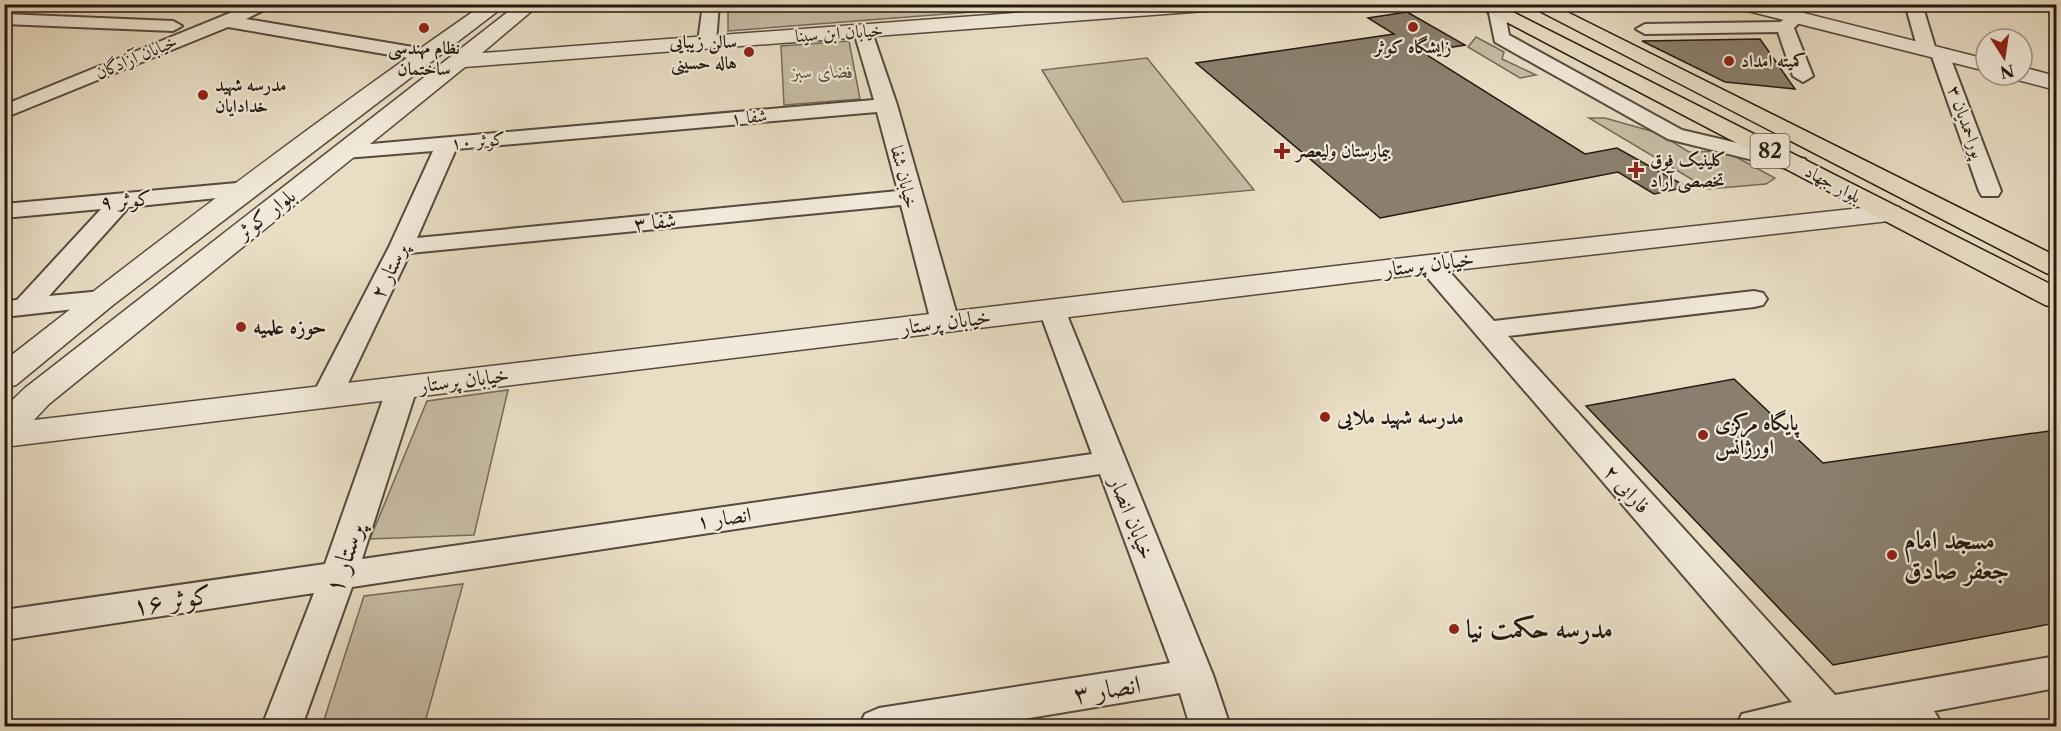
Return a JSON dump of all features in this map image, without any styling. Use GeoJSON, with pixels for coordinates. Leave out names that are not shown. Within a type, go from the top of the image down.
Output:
{"type":"FeatureCollection","features":[{"type":"Feature","properties":{"kind":"main road","name":"بلوار جهاد"},"geometry":{"type":"LineString","coordinates":[[1535,4],[2056,267]]}},
{"type":"Feature","properties":{"kind":"main road","name":"بلوار جهاد"},"geometry":{"type":"LineString","coordinates":[[1489,8],[1797,164],[2056,299]]}},
{"type":"Feature","properties":{"kind":"street","name":"خیابان آزادگان"},"geometry":{"type":"LineString","coordinates":[[4,112],[268,4]]}},
{"type":"Feature","properties":{"kind":"street","name":"بلوار کوثر"},"geometry":{"type":"LineString","coordinates":[[4,378],[102,299],[425,55],[498,4]]}},
{"type":"Feature","properties":{"kind":"street","name":"بلوار کوثر"},"geometry":{"type":"LineString","coordinates":[[4,429],[37,396],[531,4]]}},
{"type":"Feature","properties":{"kind":"street"},"geometry":{"type":"LineString","coordinates":[[707,42],[711,4]]}},
{"type":"Feature","properties":{"kind":"street","name":"خیابان ابن سینا"},"geometry":{"type":"LineString","coordinates":[[460,61],[1218,4]]}},
{"type":"Feature","properties":{"kind":"street"},"geometry":{"type":"LineString","coordinates":[[1743,4],[1790,22],[1974,62]]}},
{"type":"Feature","properties":{"kind":"street","name":"پوراحمدیان ۳"},"geometry":{"type":"LineString","coordinates":[[1913,6],[1990,191]]}},
{"type":"Feature","properties":{"kind":"street"},"geometry":{"type":"LineString","coordinates":[[8,9],[173,26]]}},
{"type":"Feature","properties":{"kind":"street"},"geometry":{"type":"LineString","coordinates":[[224,21],[425,55]]}},
{"type":"Feature","properties":{"kind":"street"},"geometry":{"type":"LineString","coordinates":[[1645,28],[1790,22]]}},
{"type":"Feature","properties":{"kind":"street"},"geometry":{"type":"LineString","coordinates":[[1790,22],[1803,76]]}},
{"type":"Feature","properties":{"kind":"street","name":"خیابان شفا"},"geometry":{"type":"LineString","coordinates":[[863,32],[887,105],[908,197],[945,322]]}},
{"type":"Feature","properties":{"kind":"street"},"geometry":{"type":"LineString","coordinates":[[2034,77],[2056,82]]}},
{"type":"Feature","properties":{"kind":"street","name":"شفا ۱"},"geometry":{"type":"LineString","coordinates":[[611,129],[887,105]]}},
{"type":"Feature","properties":{"kind":"street","name":"کوثر ۱۰"},"geometry":{"type":"LineString","coordinates":[[345,152],[611,129]]}},
{"type":"Feature","properties":{"kind":"street","name":"پرستار ۲"},"geometry":{"type":"LineString","coordinates":[[327,396],[401,248],[447,144]]}},
{"type":"Feature","properties":{"kind":"street","name":"کوثر ۹"},"geometry":{"type":"LineString","coordinates":[[4,211],[248,189]]}},
{"type":"Feature","properties":{"kind":"street","name":"شفا ۳"},"geometry":{"type":"LineString","coordinates":[[401,248],[908,197]]}},
{"type":"Feature","properties":{"kind":"street"},"geometry":{"type":"LineString","coordinates":[[15,307],[122,200]]}},
{"type":"Feature","properties":{"kind":"street","name":"خیابان پرستار"},"geometry":{"type":"LineString","coordinates":[[4,435],[1429,264],[1889,213]]}},
{"type":"Feature","properties":{"kind":"street"},"geometry":{"type":"LineString","coordinates":[[202,224],[251,225]]}},
{"type":"Feature","properties":{"kind":"street","name":"فارابی ۲"},"geometry":{"type":"LineString","coordinates":[[1429,264],[1826,713]]}},
{"type":"Feature","properties":{"kind":"street"},"geometry":{"type":"LineString","coordinates":[[15,307],[102,299]]}},
{"type":"Feature","properties":{"kind":"street"},"geometry":{"type":"LineString","coordinates":[[1486,330],[1754,299]]}},
{"type":"Feature","properties":{"kind":"street","name":"خیابان انصار"},"geometry":{"type":"LineString","coordinates":[[1052,310],[1109,462],[1194,675],[1210,726]]}},
{"type":"Feature","properties":{"kind":"street","name":"پرستار ۱"},"geometry":{"type":"LineString","coordinates":[[282,726],[339,575],[402,388]]}},
{"type":"Feature","properties":{"kind":"street","name":"انصار ۱"},"geometry":{"type":"LineString","coordinates":[[339,575],[1109,462]]}},
{"type":"Feature","properties":{"kind":"street","name":"کوثر ۱۶"},"geometry":{"type":"LineString","coordinates":[[4,625],[339,575]]}},
{"type":"Feature","properties":{"kind":"street"},"geometry":{"type":"LineString","coordinates":[[1756,726],[1826,713],[1911,714],[2056,672]]}},
{"type":"Feature","properties":{"kind":"street","name":"انصار ۳"},"geometry":{"type":"LineString","coordinates":[[879,726],[1194,675]]}},
{"type":"Feature","properties":{"kind":"green space"},"geometry":{"type":"Polygon","coordinates":[[[728,4],[1064,5],[728,31],[728,4]]]}},
{"type":"Feature","properties":{"kind":"green space"},"geometry":{"type":"Polygon","coordinates":[[[1476,37],[1504,52],[1502,59],[1536,75],[1520,78],[1468,47],[1476,37]]]}},
{"type":"Feature","properties":{"kind":"green space","name":"فضای سبز"},"geometry":{"type":"Polygon","coordinates":[[[849,41],[860,99],[784,105],[781,46],[849,41]]]}},
{"type":"Feature","properties":{"kind":"green space"},"geometry":{"type":"Polygon","coordinates":[[[1147,58],[1254,190],[1123,202],[1042,70],[1147,58]]]}},
{"type":"Feature","properties":{"kind":"green space"},"geometry":{"type":"Polygon","coordinates":[[[1589,118],[1605,118],[1658,133],[1689,152],[1725,151],[1775,178],[1766,184],[1708,189],[1589,118]]]}},
{"type":"Feature","properties":{"kind":"green space"},"geometry":{"type":"Polygon","coordinates":[[[508,390],[474,535],[370,539],[427,401],[508,390]]]}},
{"type":"Feature","properties":{"kind":"green space"},"geometry":{"type":"Polygon","coordinates":[[[463,584],[424,726],[322,726],[364,596],[463,584]]]}},
{"type":"Feature","properties":{"kind":"building"},"geometry":{"type":"Polygon","coordinates":[[[1407,12],[1465,45],[1422,52],[1585,154],[1617,148],[1687,187],[1654,194],[1618,172],[1380,218],[1196,63],[1394,34],[1368,18],[1407,12]]]}},
{"type":"Feature","properties":{"kind":"building","name":"کمیته امداد"},"geometry":{"type":"Polygon","coordinates":[[[1760,39],[1795,89],[1725,82],[1642,41],[1760,39]]]}},
{"type":"Feature","properties":{"kind":"building","name":"مسجد امام جعفر صادق"},"geometry":{"type":"Polygon","coordinates":[[[1734,379],[1823,463],[2056,430],[2056,623],[1833,665],[1586,406],[1734,379]]]}},
{"type":"Feature","properties":{"kind":"place","name":"زایشگاه کوثر"},"geometry":{"type":"Point","coordinates":[1413,27]}},
{"type":"Feature","properties":{"kind":"place","name":"نظام مهندسی ساختمان"},"geometry":{"type":"Point","coordinates":[424,28]}},
{"type":"Feature","properties":{"kind":"place","name":"سالن زیبایی هاله حسینی"},"geometry":{"type":"Point","coordinates":[749,52]}},
{"type":"Feature","properties":{"kind":"place","name":"کمیته امداد"},"geometry":{"type":"Point","coordinates":[1729,61]}},
{"type":"Feature","properties":{"kind":"place","name":"مدرسه شهید خدادایان"},"geometry":{"type":"Point","coordinates":[203,95]}},
{"type":"Feature","properties":{"kind":"place","name":"بیمارستان ولیعصر"},"geometry":{"type":"Point","coordinates":[1282,151]}},
{"type":"Feature","properties":{"kind":"place","name":"کلینیک فوق تخصصی آراد"},"geometry":{"type":"Point","coordinates":[1636,170]}},
{"type":"Feature","properties":{"kind":"place","name":"حوزه علمیه"},"geometry":{"type":"Point","coordinates":[241,327]}},
{"type":"Feature","properties":{"kind":"place","name":"مدرسه شهید ملایی"},"geometry":{"type":"Point","coordinates":[1325,417]}},
{"type":"Feature","properties":{"kind":"place","name":"پایگاه مرکزی اورژانس"},"geometry":{"type":"Point","coordinates":[1703,435]}},
{"type":"Feature","properties":{"kind":"place","name":"مسجد امام جعفر صادق"},"geometry":{"type":"Point","coordinates":[1892,555]}},
{"type":"Feature","properties":{"kind":"place","name":"مدرسه حکمت نیا"},"geometry":{"type":"Point","coordinates":[1454,629]}}]}
